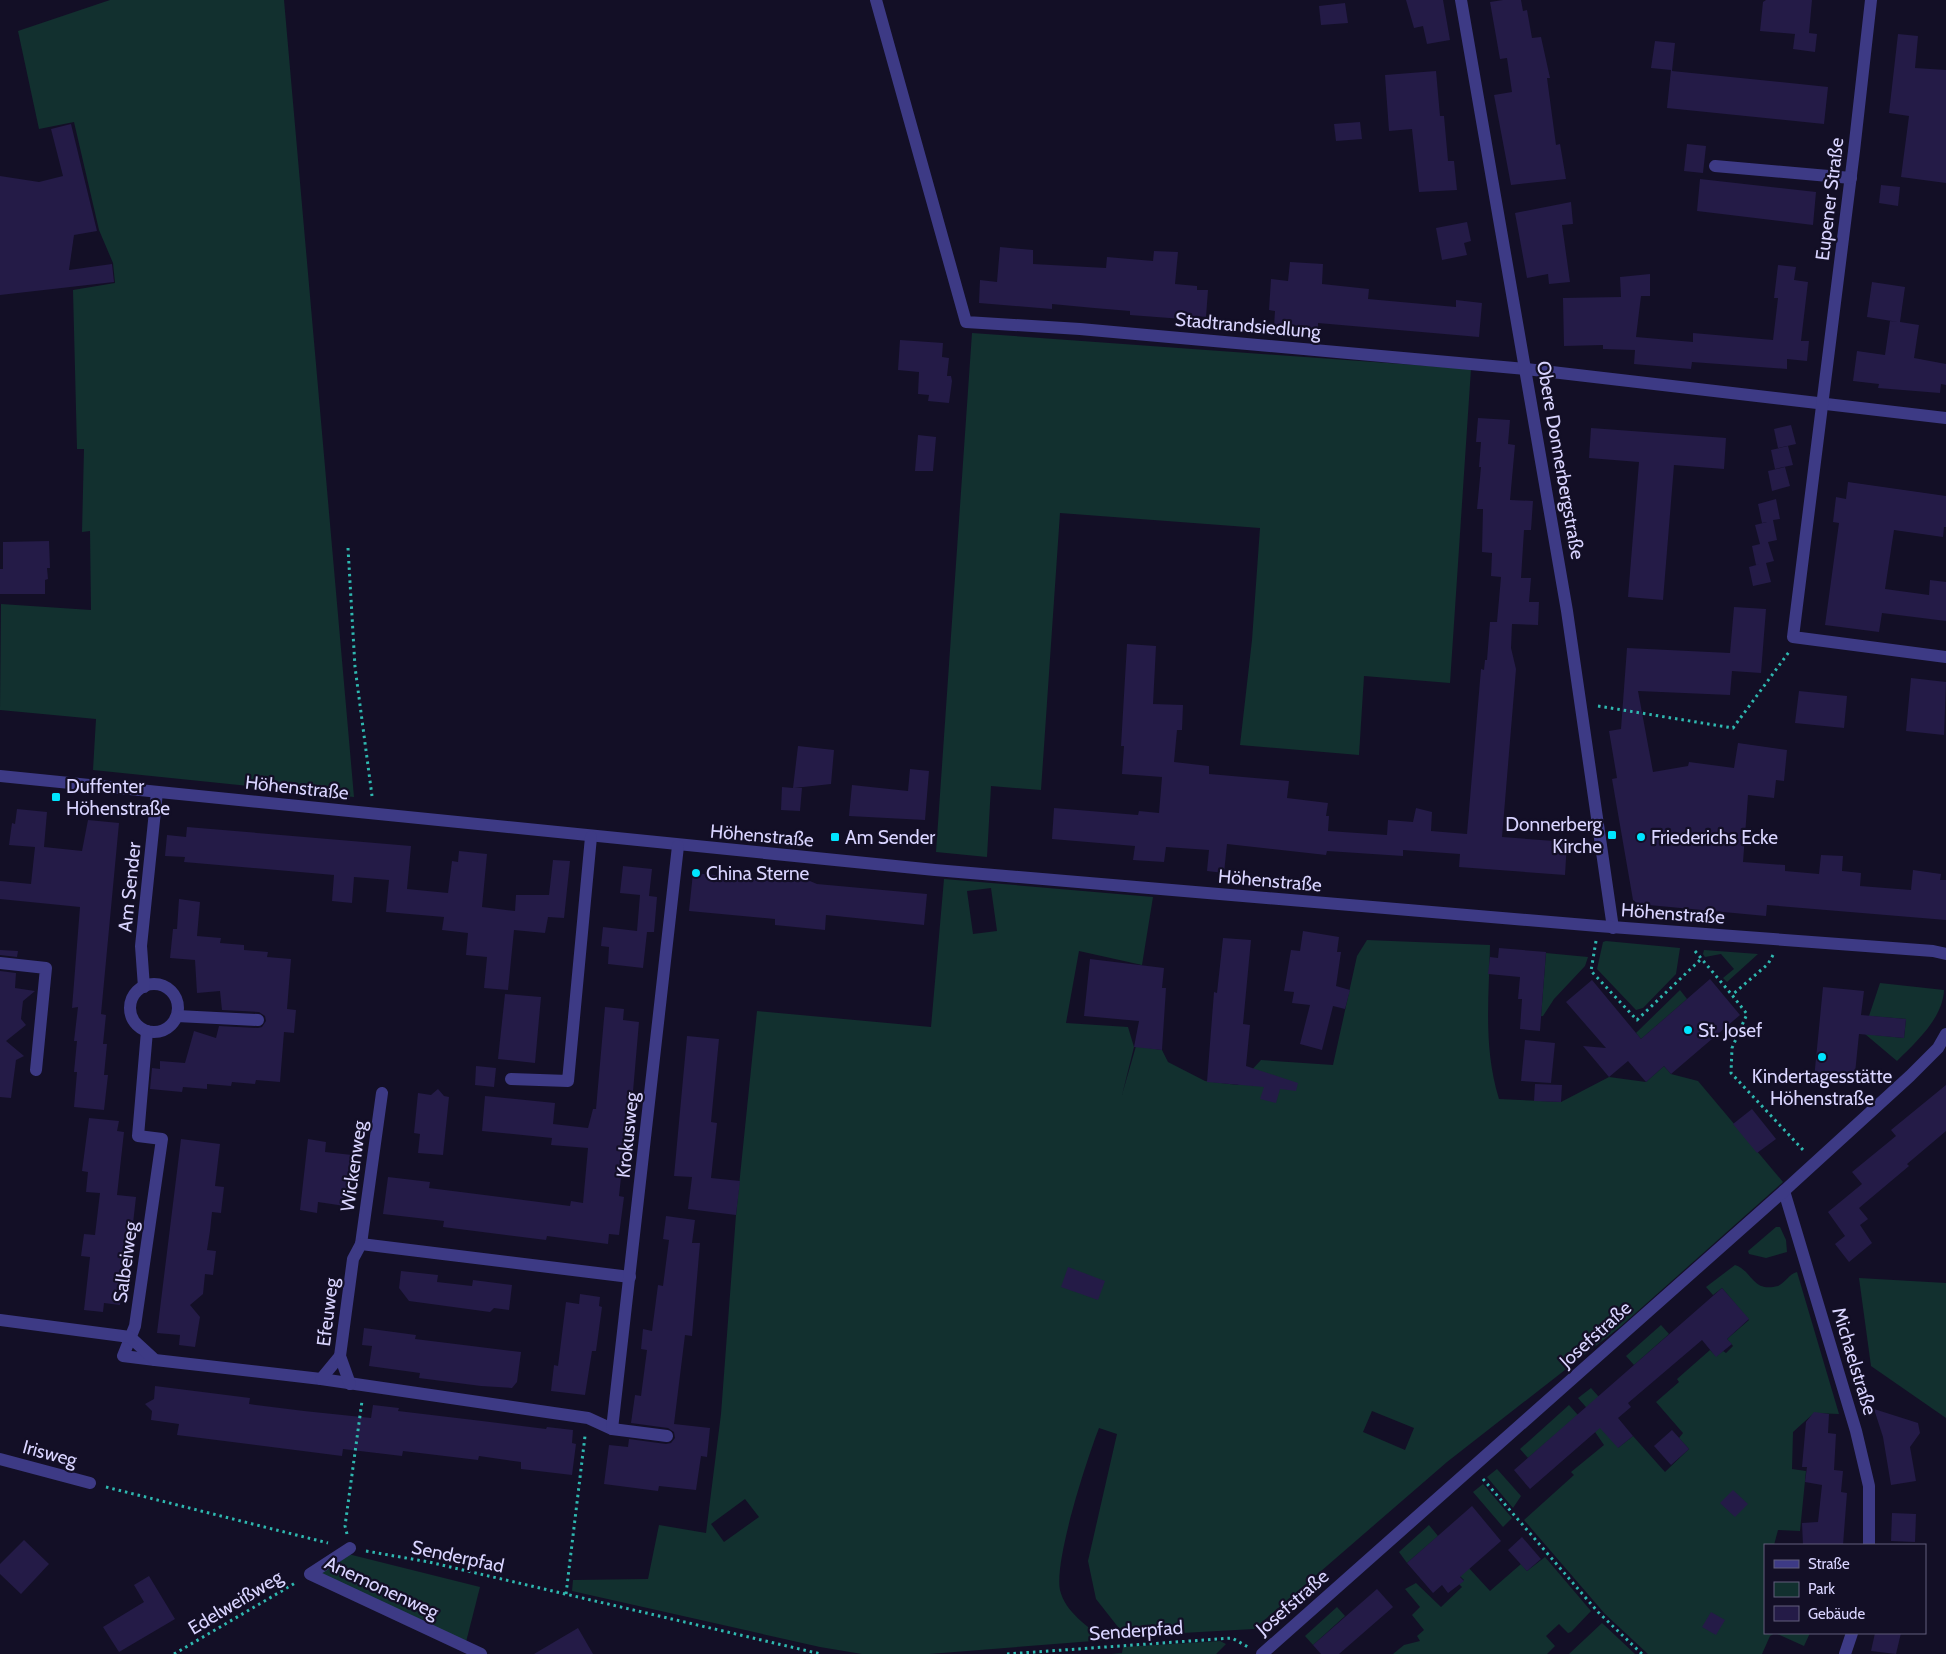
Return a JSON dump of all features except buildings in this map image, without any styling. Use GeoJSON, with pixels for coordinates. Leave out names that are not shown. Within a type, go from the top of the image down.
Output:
{"type":"FeatureCollection","features":[{"type":"Feature","properties":{"kind":"street","name":"Stadtrandsiedlung"},"geometry":{"type":"LineString","coordinates":[[876,0],[966,322],[1080,329],[1526,369]]}},
{"type":"Feature","properties":{"kind":"street","name":"Obere Donnerbergstraße"},"geometry":{"type":"LineString","coordinates":[[1461,0],[1567,611],[1613,928]]}},
{"type":"Feature","properties":{"kind":"street","name":"Eupener Straße"},"geometry":{"type":"LineString","coordinates":[[1793,637],[1821,402],[1851,178],[1871,0]]}},
{"type":"Feature","properties":{"kind":"street"},"geometry":{"type":"LineString","coordinates":[[1714,166],[1851,178]]}},
{"type":"Feature","properties":{"kind":"street"},"geometry":{"type":"LineString","coordinates":[[1526,369],[1946,418]]}},
{"type":"Feature","properties":{"kind":"street"},"geometry":{"type":"LineString","coordinates":[[1793,637],[1946,657]]}},
{"type":"Feature","properties":{"kind":"street","name":"Höhenstraße"},"geometry":{"type":"LineString","coordinates":[[0,776],[678,846],[945,871],[1613,928],[1933,951],[1946,954]]}},
{"type":"Feature","properties":{"kind":"street","name":"Am Sender"},"geometry":{"type":"LineString","coordinates":[[144,986],[141,946],[157,792]]}},
{"type":"Feature","properties":{"kind":"street"},"geometry":{"type":"LineString","coordinates":[[511,1079],[568,1081],[591,837]]}},
{"type":"Feature","properties":{"kind":"street","name":"Krokusweg"},"geometry":{"type":"LineString","coordinates":[[612,1429],[678,846]]}},
{"type":"Feature","properties":{"kind":"street"},"geometry":{"type":"LineString","coordinates":[[0,963],[46,968],[36,1070]]}},
{"type":"Feature","properties":{"kind":"street"},"geometry":{"type":"LineString","coordinates":[[160,985],[167,988],[177,1000],[177,1016],[172,1024],[165,1029],[147,1031],[135,1021],[131,1006],[133,998],[144,986],[160,985]]}},
{"type":"Feature","properties":{"kind":"street"},"geometry":{"type":"LineString","coordinates":[[177,1016],[258,1020]]}},
{"type":"Feature","properties":{"kind":"street","name":"Salbeiweg"},"geometry":{"type":"LineString","coordinates":[[147,1031],[138,1136],[162,1139],[135,1326],[123,1356],[155,1360]]}},
{"type":"Feature","properties":{"kind":"street","name":"Josefstraße"},"geometry":{"type":"LineString","coordinates":[[1262,1654],[1784,1191],[1910,1076],[1938,1048],[1946,1034]]}},
{"type":"Feature","properties":{"kind":"street","name":"Wickenweg"},"geometry":{"type":"LineString","coordinates":[[361,1244],[382,1093]]}},
{"type":"Feature","properties":{"kind":"street","name":"Michaelstraße"},"geometry":{"type":"LineString","coordinates":[[1784,1191],[1856,1431],[1869,1486],[1869,1544]]}},
{"type":"Feature","properties":{"kind":"street"},"geometry":{"type":"LineString","coordinates":[[361,1244],[630,1277]]}},
{"type":"Feature","properties":{"kind":"street","name":"Efeuweg"},"geometry":{"type":"LineString","coordinates":[[350,1384],[340,1356],[353,1259],[361,1244]]}},
{"type":"Feature","properties":{"kind":"street"},"geometry":{"type":"LineString","coordinates":[[0,1320],[130,1337],[155,1360],[320,1379],[588,1418],[612,1429],[667,1436]]}},
{"type":"Feature","properties":{"kind":"street"},"geometry":{"type":"LineString","coordinates":[[320,1379],[340,1356]]}},
{"type":"Feature","properties":{"kind":"street","name":"Irisweg"},"geometry":{"type":"LineString","coordinates":[[0,1459],[90,1483]]}},
{"type":"Feature","properties":{"kind":"street","name":"Anemonenweg"},"geometry":{"type":"LineString","coordinates":[[310,1574],[350,1548]]}},
{"type":"Feature","properties":{"kind":"street","name":"Anemonenweg"},"geometry":{"type":"LineString","coordinates":[[310,1574],[481,1654]]}},
{"type":"Feature","properties":{"kind":"street"},"geometry":{"type":"LineString","coordinates":[[1845,1654],[1852,1634]]}},
{"type":"Feature","properties":{"kind":"path"},"geometry":{"type":"LineString","coordinates":[[348,548],[355,667],[375,814]]}},
{"type":"Feature","properties":{"kind":"path"},"geometry":{"type":"LineString","coordinates":[[1580,704],[1733,728],[1788,653],[1793,637]]}},
{"type":"Feature","properties":{"kind":"path"},"geometry":{"type":"LineString","coordinates":[[1598,926],[1591,971],[1637,1020],[1700,960]]}},
{"type":"Feature","properties":{"kind":"path"},"geometry":{"type":"LineString","coordinates":[[1685,933],[1700,960],[1747,1014],[1732,1048],[1731,1073],[1804,1151],[1800,1159]]}},
{"type":"Feature","properties":{"kind":"path"},"geometry":{"type":"LineString","coordinates":[[1732,995],[1768,964],[1784,940]]}},
{"type":"Feature","properties":{"kind":"path"},"geometry":{"type":"LineString","coordinates":[[350,1548],[345,1526],[365,1386]]}},
{"type":"Feature","properties":{"kind":"path"},"geometry":{"type":"LineString","coordinates":[[566,1594],[588,1418]]}},
{"type":"Feature","properties":{"kind":"path"},"geometry":{"type":"LineString","coordinates":[[1474,1467],[1598,1612],[1642,1654]]}},
{"type":"Feature","properties":{"kind":"path","name":"Senderpfad"},"geometry":{"type":"LineString","coordinates":[[90,1483],[350,1548],[429,1562],[821,1654]]}},
{"type":"Feature","properties":{"kind":"path","name":"Edelweißweg"},"geometry":{"type":"LineString","coordinates":[[174,1654],[310,1574]]}},
{"type":"Feature","properties":{"kind":"path","name":"Senderpfad"},"geometry":{"type":"LineString","coordinates":[[1007,1654],[1232,1638],[1262,1654]]}},
{"type":"Feature","properties":{"kind":"green space"},"geometry":{"type":"Polygon","coordinates":[[[110,0],[284,0],[354,797],[93,770],[96,719],[0,710],[1,604],[91,610],[90,531],[82,532],[84,449],[77,449],[73,290],[115,283],[113,263],[99,230],[74,122],[39,129],[18,31],[110,0]]]}},
{"type":"Feature","properties":{"kind":"green space"},"geometry":{"type":"Polygon","coordinates":[[[972,333],[1471,369],[1450,683],[1364,676],[1359,755],[1240,745],[1252,640],[1260,528],[1060,513],[1041,790],[991,786],[987,857],[936,852],[972,333]]]}},
{"type":"Feature","properties":{"kind":"green space"},"geometry":{"type":"Polygon","coordinates":[[[944,879],[1153,897],[1142,965],[1079,951],[1066,1023],[1128,1027],[1134,1047],[1122,1095],[1136,1046],[1162,1050],[1168,1062],[1205,1081],[1238,1085],[1261,1060],[1333,1065],[1357,956],[1367,940],[1490,945],[1489,1041],[1494,1080],[1499,1099],[1561,1102],[1609,1077],[1646,1082],[1664,1066],[1671,1074],[1698,1081],[1783,1182],[1620,1327],[1447,1462],[1254,1629],[1128,1636],[1118,1627],[1096,1599],[1088,1561],[1117,1434],[1099,1428],[1073,1509],[1059,1576],[1060,1590],[1072,1612],[1078,1619],[1106,1640],[929,1654],[862,1654],[820,1647],[572,1591],[573,1580],[648,1579],[659,1525],[706,1533],[721,1414],[736,1215],[757,1011],[931,1027],[944,879]],[[991,888],[967,891],[973,934],[997,931],[991,888]],[[1372,1411],[1363,1432],[1405,1450],[1414,1428],[1372,1411]],[[745,1499],[711,1524],[724,1542],[759,1517],[745,1499]]]}},
{"type":"Feature","properties":{"kind":"green space"},"geometry":{"type":"Polygon","coordinates":[[[1603,942],[1680,948],[1676,974],[1643,1008],[1636,1010],[1597,969],[1603,942]]]}},
{"type":"Feature","properties":{"kind":"green space"},"geometry":{"type":"Polygon","coordinates":[[[1704,950],[1758,954],[1727,982],[1723,978],[1734,969],[1721,954],[1705,957],[1703,954],[1704,950]]]}},
{"type":"Feature","properties":{"kind":"green space"},"geometry":{"type":"Polygon","coordinates":[[[1546,953],[1588,957],[1585,966],[1554,999],[1543,1016],[1541,1016],[1546,953]]]}},
{"type":"Feature","properties":{"kind":"green space"},"geometry":{"type":"Polygon","coordinates":[[[1880,983],[1944,990],[1939,1010],[1934,1020],[1920,1038],[1897,1061],[1865,1034],[1904,1038],[1906,1019],[1869,1016],[1880,983]]]}},
{"type":"Feature","properties":{"kind":"green space"},"geometry":{"type":"Polygon","coordinates":[[[1680,990],[1687,999],[1641,1039],[1636,1033],[1680,990]]]}},
{"type":"Feature","properties":{"kind":"green space"},"geometry":{"type":"Polygon","coordinates":[[[1776,1227],[1780,1227],[1786,1240],[1787,1252],[1766,1258],[1749,1254],[1748,1251],[1776,1227]]]}},
{"type":"Feature","properties":{"kind":"green space"},"geometry":{"type":"Polygon","coordinates":[[[1735,1265],[1763,1287],[1778,1286],[1797,1272],[1839,1414],[1814,1413],[1793,1432],[1792,1469],[1806,1471],[1800,1531],[1778,1530],[1774,1544],[1764,1544],[1764,1634],[1773,1634],[1770,1636],[1762,1654],[1648,1654],[1605,1614],[1524,1520],[1574,1475],[1571,1472],[1604,1445],[1595,1432],[1593,1415],[1578,1398],[1591,1388],[1621,1422],[1618,1448],[1633,1436],[1665,1472],[1689,1449],[1679,1438],[1683,1433],[1656,1402],[1679,1382],[1677,1379],[1710,1350],[1716,1356],[1723,1351],[1726,1353],[1733,1346],[1727,1339],[1749,1320],[1722,1288],[1713,1295],[1706,1287],[1735,1265]]]}},
{"type":"Feature","properties":{"kind":"green space"},"geometry":{"type":"Polygon","coordinates":[[[1859,1278],[1946,1283],[1946,1418],[1871,1366],[1859,1278]]]}},
{"type":"Feature","properties":{"kind":"green space"},"geometry":{"type":"Polygon","coordinates":[[[1661,1325],[1669,1334],[1634,1365],[1626,1356],[1661,1325]]]}},
{"type":"Feature","properties":{"kind":"green space"},"geometry":{"type":"Polygon","coordinates":[[[1569,1405],[1578,1415],[1528,1458],[1520,1449],[1569,1405]]]}},
{"type":"Feature","properties":{"kind":"green space"},"geometry":{"type":"Polygon","coordinates":[[[1497,1469],[1521,1496],[1513,1508],[1487,1477],[1497,1469]]]}},
{"type":"Feature","properties":{"kind":"green space"},"geometry":{"type":"Polygon","coordinates":[[[1483,1484],[1512,1518],[1503,1527],[1473,1492],[1483,1484]]]}},
{"type":"Feature","properties":{"kind":"green space"},"geometry":{"type":"Polygon","coordinates":[[[1429,1525],[1438,1536],[1407,1563],[1399,1552],[1429,1525]]]}},
{"type":"Feature","properties":{"kind":"green space"},"geometry":{"type":"Polygon","coordinates":[[[336,1551],[480,1587],[466,1642],[318,1573],[336,1551]]]}},
{"type":"Feature","properties":{"kind":"green space"},"geometry":{"type":"Polygon","coordinates":[[[1545,1557],[1591,1611],[1571,1632],[1568,1633],[1559,1624],[1546,1636],[1555,1646],[1547,1654],[1393,1654],[1404,1645],[1420,1641],[1417,1636],[1424,1630],[1412,1615],[1420,1607],[1405,1589],[1416,1583],[1441,1607],[1462,1587],[1459,1584],[1464,1580],[1458,1574],[1467,1566],[1490,1591],[1521,1564],[1527,1571],[1545,1557]]]}},
{"type":"Feature","properties":{"kind":"green space"},"geometry":{"type":"Polygon","coordinates":[[[1337,1607],[1345,1616],[1313,1645],[1305,1636],[1337,1607]]]}},
{"type":"Feature","properties":{"kind":"green space"},"geometry":{"type":"Polygon","coordinates":[[[1602,1623],[1635,1654],[1569,1654],[1602,1623]]]}},
{"type":"Feature","properties":{"kind":"green space"},"geometry":{"type":"Polygon","coordinates":[[[1777,1634],[1810,1634],[1804,1646],[1777,1634]]]}},
{"type":"Feature","properties":{"kind":"green space"},"geometry":{"type":"Polygon","coordinates":[[[1220,1641],[1226,1644],[1216,1654],[1111,1654],[1122,1653],[1123,1647],[1220,1641]]]}},
{"type":"Feature","properties":{"kind":"place","name":"Duffenter Höhenstraße"},"geometry":{"type":"Point","coordinates":[56,797]}},
{"type":"Feature","properties":{"kind":"place","name":"Donnerberg Kirche"},"geometry":{"type":"Point","coordinates":[1612,835]}},
{"type":"Feature","properties":{"kind":"place","name":"Am Sender"},"geometry":{"type":"Point","coordinates":[835,837]}},
{"type":"Feature","properties":{"kind":"place","name":"Friederichs Ecke"},"geometry":{"type":"Point","coordinates":[1641,837]}},
{"type":"Feature","properties":{"kind":"place","name":"China Sterne"},"geometry":{"type":"Point","coordinates":[696,873]}},
{"type":"Feature","properties":{"kind":"place","name":"St. Josef"},"geometry":{"type":"Point","coordinates":[1688,1030]}},
{"type":"Feature","properties":{"kind":"place","name":"Kindertagesstätte Höhenstraße"},"geometry":{"type":"Point","coordinates":[1822,1057]}}]}
